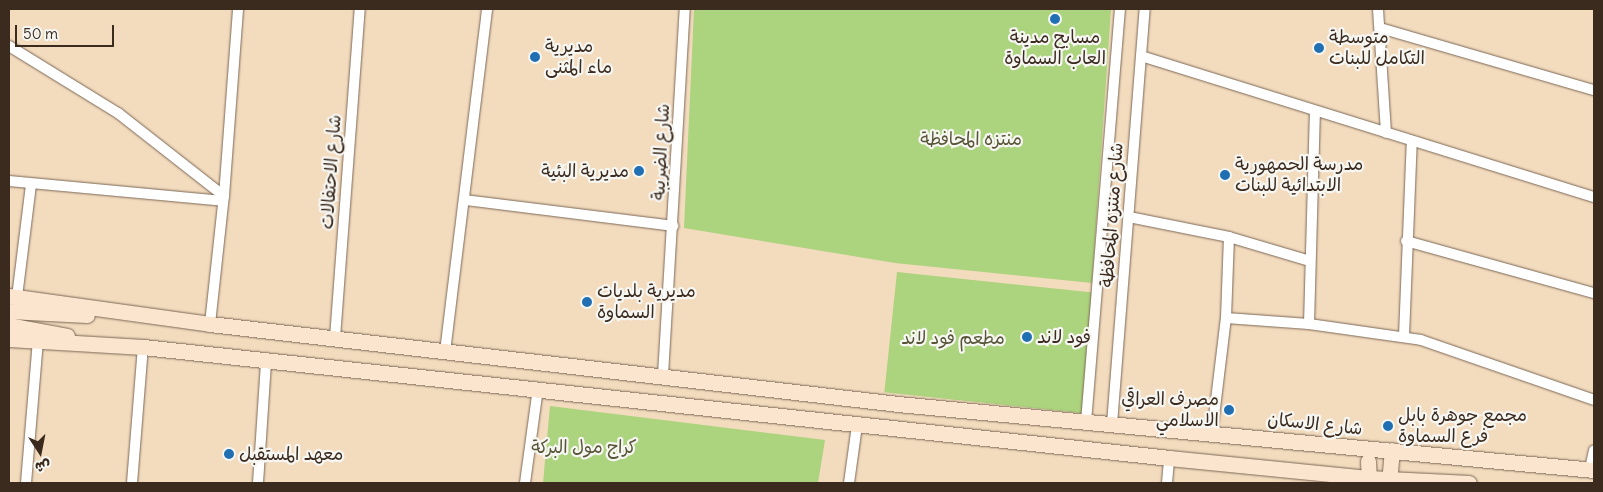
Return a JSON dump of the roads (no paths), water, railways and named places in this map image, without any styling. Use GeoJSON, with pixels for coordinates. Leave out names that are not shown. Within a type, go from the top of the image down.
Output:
{"type":"FeatureCollection","features":[{"type":"Feature","properties":{"kind":"main road"},"geometry":{"type":"LineString","coordinates":[[13,296],[133,314]]}},
{"type":"Feature","properties":{"kind":"main road","name":"شارع الاسكان"},"geometry":{"type":"LineString","coordinates":[[133,314],[898,404],[1592,469]]}},
{"type":"Feature","properties":{"kind":"main road"},"geometry":{"type":"LineString","coordinates":[[15,318],[133,314]]}},
{"type":"Feature","properties":{"kind":"main road"},"geometry":{"type":"LineString","coordinates":[[15,318],[113,344]]}},
{"type":"Feature","properties":{"kind":"main road"},"geometry":{"type":"LineString","coordinates":[[9,339],[113,344],[266,362],[538,388],[857,425],[1284,470],[1368,481],[1469,483]]}},
{"type":"Feature","properties":{"kind":"main road"},"geometry":{"type":"LineString","coordinates":[[1389,481],[1392,450]]}},
{"type":"Feature","properties":{"kind":"main road"},"geometry":{"type":"LineString","coordinates":[[1368,460],[1368,481]]}},
{"type":"Feature","properties":{"kind":"main road"},"geometry":{"type":"LineString","coordinates":[[1284,470],[1337,483]]}},
{"type":"Feature","properties":{"kind":"street"},"geometry":{"type":"LineString","coordinates":[[210,324],[224,199],[238,9]]}},
{"type":"Feature","properties":{"kind":"street","name":"شارع الاحتفالات"},"geometry":{"type":"LineString","coordinates":[[335,338],[360,9]]}},
{"type":"Feature","properties":{"kind":"street"},"geometry":{"type":"LineString","coordinates":[[446,352],[487,9]]}},
{"type":"Feature","properties":{"kind":"street","name":"شارع الضريبة"},"geometry":{"type":"LineString","coordinates":[[662,375],[674,226],[685,9]]}},
{"type":"Feature","properties":{"kind":"street","name":"شارع منتزه المحافظة"},"geometry":{"type":"LineString","coordinates":[[1086,422],[1120,9]]}},
{"type":"Feature","properties":{"kind":"street","name":"شارع منتزه المحافظة"},"geometry":{"type":"LineString","coordinates":[[1112,424],[1145,9]]}},
{"type":"Feature","properties":{"kind":"street"},"geometry":{"type":"LineString","coordinates":[[1378,9],[1386,133]]}},
{"type":"Feature","properties":{"kind":"street"},"geometry":{"type":"LineString","coordinates":[[1380,28],[1594,90]]}},
{"type":"Feature","properties":{"kind":"street"},"geometry":{"type":"LineString","coordinates":[[9,49],[118,113],[224,199]]}},
{"type":"Feature","properties":{"kind":"street"},"geometry":{"type":"LineString","coordinates":[[1141,56],[1594,197]]}},
{"type":"Feature","properties":{"kind":"street"},"geometry":{"type":"LineString","coordinates":[[1309,324],[1315,111]]}},
{"type":"Feature","properties":{"kind":"street"},"geometry":{"type":"LineString","coordinates":[[1404,336],[1406,241],[1412,141]]}},
{"type":"Feature","properties":{"kind":"street"},"geometry":{"type":"LineString","coordinates":[[9,181],[224,199]]}},
{"type":"Feature","properties":{"kind":"street"},"geometry":{"type":"LineString","coordinates":[[13,296],[31,184]]}},
{"type":"Feature","properties":{"kind":"street"},"geometry":{"type":"LineString","coordinates":[[465,200],[674,226]]}},
{"type":"Feature","properties":{"kind":"street"},"geometry":{"type":"LineString","coordinates":[[1129,217],[1229,237],[1310,261]]}},
{"type":"Feature","properties":{"kind":"street"},"geometry":{"type":"LineString","coordinates":[[1212,433],[1226,318],[1229,237]]}},
{"type":"Feature","properties":{"kind":"street"},"geometry":{"type":"LineString","coordinates":[[1406,241],[1594,293]]}},
{"type":"Feature","properties":{"kind":"street"},"geometry":{"type":"LineString","coordinates":[[1226,318],[1309,324],[1404,336],[1594,400]]}},
{"type":"Feature","properties":{"kind":"street"},"geometry":{"type":"LineString","coordinates":[[26,483],[38,341]]}},
{"type":"Feature","properties":{"kind":"street"},"geometry":{"type":"LineString","coordinates":[[132,483],[143,347]]}},
{"type":"Feature","properties":{"kind":"street"},"geometry":{"type":"LineString","coordinates":[[258,483],[266,362]]}},
{"type":"Feature","properties":{"kind":"street"},"geometry":{"type":"LineString","coordinates":[[525,483],[538,388]]}},
{"type":"Feature","properties":{"kind":"street"},"geometry":{"type":"LineString","coordinates":[[849,483],[857,425]]}},
{"type":"Feature","properties":{"kind":"street"},"geometry":{"type":"LineString","coordinates":[[1592,469],[1594,450]]}},
{"type":"Feature","properties":{"kind":"street"},"geometry":{"type":"LineString","coordinates":[[1167,483],[1169,458]]}},
{"type":"Feature","properties":{"kind":"place","name":"مسابح مدينة العاب السماوة"},"geometry":{"type":"Point","coordinates":[1055,19]}},
{"type":"Feature","properties":{"kind":"place","name":"متوسطة التكامل للبنات"},"geometry":{"type":"Point","coordinates":[1319,48]}},
{"type":"Feature","properties":{"kind":"place","name":"مديرية ماء المثنى"},"geometry":{"type":"Point","coordinates":[535,57]}},
{"type":"Feature","properties":{"kind":"place","name":"مديرية البئية"},"geometry":{"type":"Point","coordinates":[639,171]}},
{"type":"Feature","properties":{"kind":"place","name":"مدرسة الحمهورية الابتدائية للبنات"},"geometry":{"type":"Point","coordinates":[1225,175]}},
{"type":"Feature","properties":{"kind":"place","name":"مديرية بلديات السماوة"},"geometry":{"type":"Point","coordinates":[587,302]}},
{"type":"Feature","properties":{"kind":"place","name":"فود لاند"},"geometry":{"type":"Point","coordinates":[1027,337]}},
{"type":"Feature","properties":{"kind":"place","name":"مصرف العراقي الاسلامي"},"geometry":{"type":"Point","coordinates":[1229,410]}},
{"type":"Feature","properties":{"kind":"place","name":"مجمع جوهرة بابل فرع السماوة"},"geometry":{"type":"Point","coordinates":[1388,426]}},
{"type":"Feature","properties":{"kind":"place","name":"معهد المستقبل"},"geometry":{"type":"Point","coordinates":[229,454]}},
{"type":"Feature","properties":{"kind":"park label","name":"منتزه المحافظة"},"geometry":{"type":"Point","coordinates":[971,139]}},
{"type":"Feature","properties":{"kind":"park label","name":"مطعم فود لاند"},"geometry":{"type":"Point","coordinates":[953,338]}},
{"type":"Feature","properties":{"kind":"park label","name":"كراج مول البركة"},"geometry":{"type":"Point","coordinates":[584,447]}}]}
